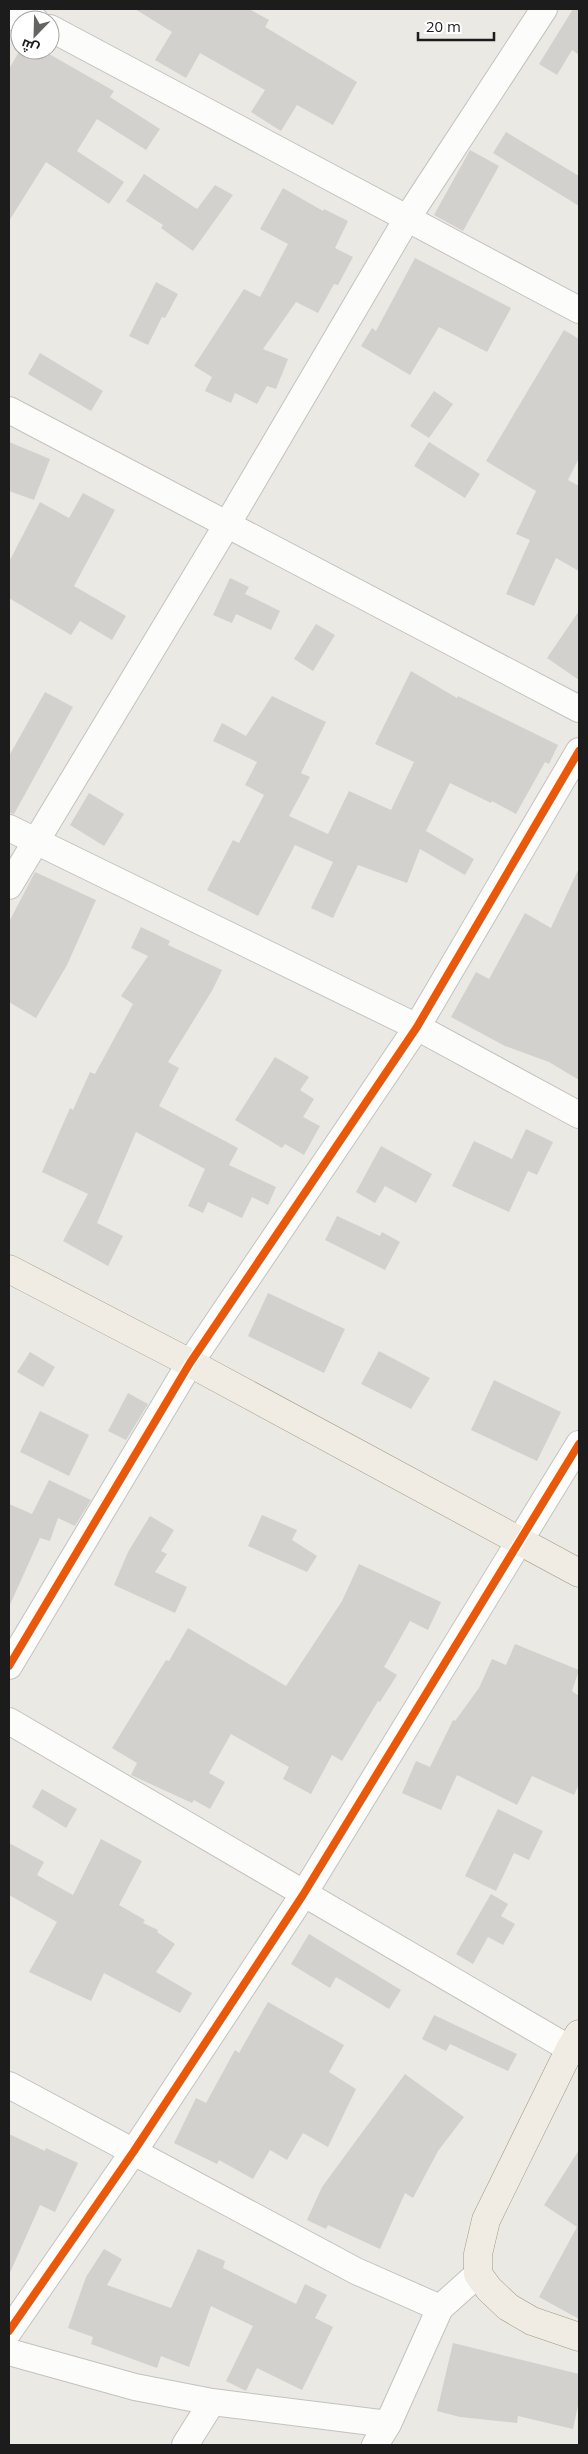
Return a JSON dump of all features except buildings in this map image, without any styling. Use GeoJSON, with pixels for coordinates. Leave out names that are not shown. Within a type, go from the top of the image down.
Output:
{"type":"FeatureCollection","features":[{"type":"Feature","properties":{"kind":"main road"},"geometry":{"type":"LineString","coordinates":[[9,1269],[190,1363],[579,1573]]}},
{"type":"Feature","properties":{"kind":"main road"},"geometry":{"type":"LineString","coordinates":[[575,2041],[486,2220],[478,2254],[478,2274],[489,2289],[508,2307],[532,2321],[579,2337]]}},
{"type":"Feature","properties":{"kind":"street"},"geometry":{"type":"LineString","coordinates":[[9,886],[228,523],[408,217],[544,9]]}},
{"type":"Feature","properties":{"kind":"street"},"geometry":{"type":"LineString","coordinates":[[60,33],[408,217],[579,310]]}},
{"type":"Feature","properties":{"kind":"street"},"geometry":{"type":"LineString","coordinates":[[9,410],[228,523],[579,709]]}},
{"type":"Feature","properties":{"kind":"street"},"geometry":{"type":"LineString","coordinates":[[9,1666],[190,1363],[417,1027],[579,751]]}},
{"type":"Feature","properties":{"kind":"street"},"geometry":{"type":"LineString","coordinates":[[9,828],[417,1027],[579,1115]]}},
{"type":"Feature","properties":{"kind":"street"},"geometry":{"type":"LineString","coordinates":[[9,2331],[134,2151],[303,1895],[579,1444]]}},
{"type":"Feature","properties":{"kind":"street"},"geometry":{"type":"LineString","coordinates":[[9,1721],[303,1895],[575,2041]]}},
{"type":"Feature","properties":{"kind":"street"},"geometry":{"type":"LineString","coordinates":[[9,2085],[356,2271],[440,2308]]}},
{"type":"Feature","properties":{"kind":"street"},"geometry":{"type":"LineString","coordinates":[[9,2352],[134,2387],[382,2434],[440,2308],[478,2274]]}},
{"type":"Feature","properties":{"kind":"street"},"geometry":{"type":"LineString","coordinates":[[185,2445],[212,2402]]}},
{"type":"Feature","properties":{"kind":"cycle path"},"geometry":{"type":"LineString","coordinates":[[9,1666],[190,1363],[417,1027],[579,751]]}},
{"type":"Feature","properties":{"kind":"cycle path"},"geometry":{"type":"LineString","coordinates":[[9,2331],[134,2151],[303,1895],[579,1444]]}}]}
